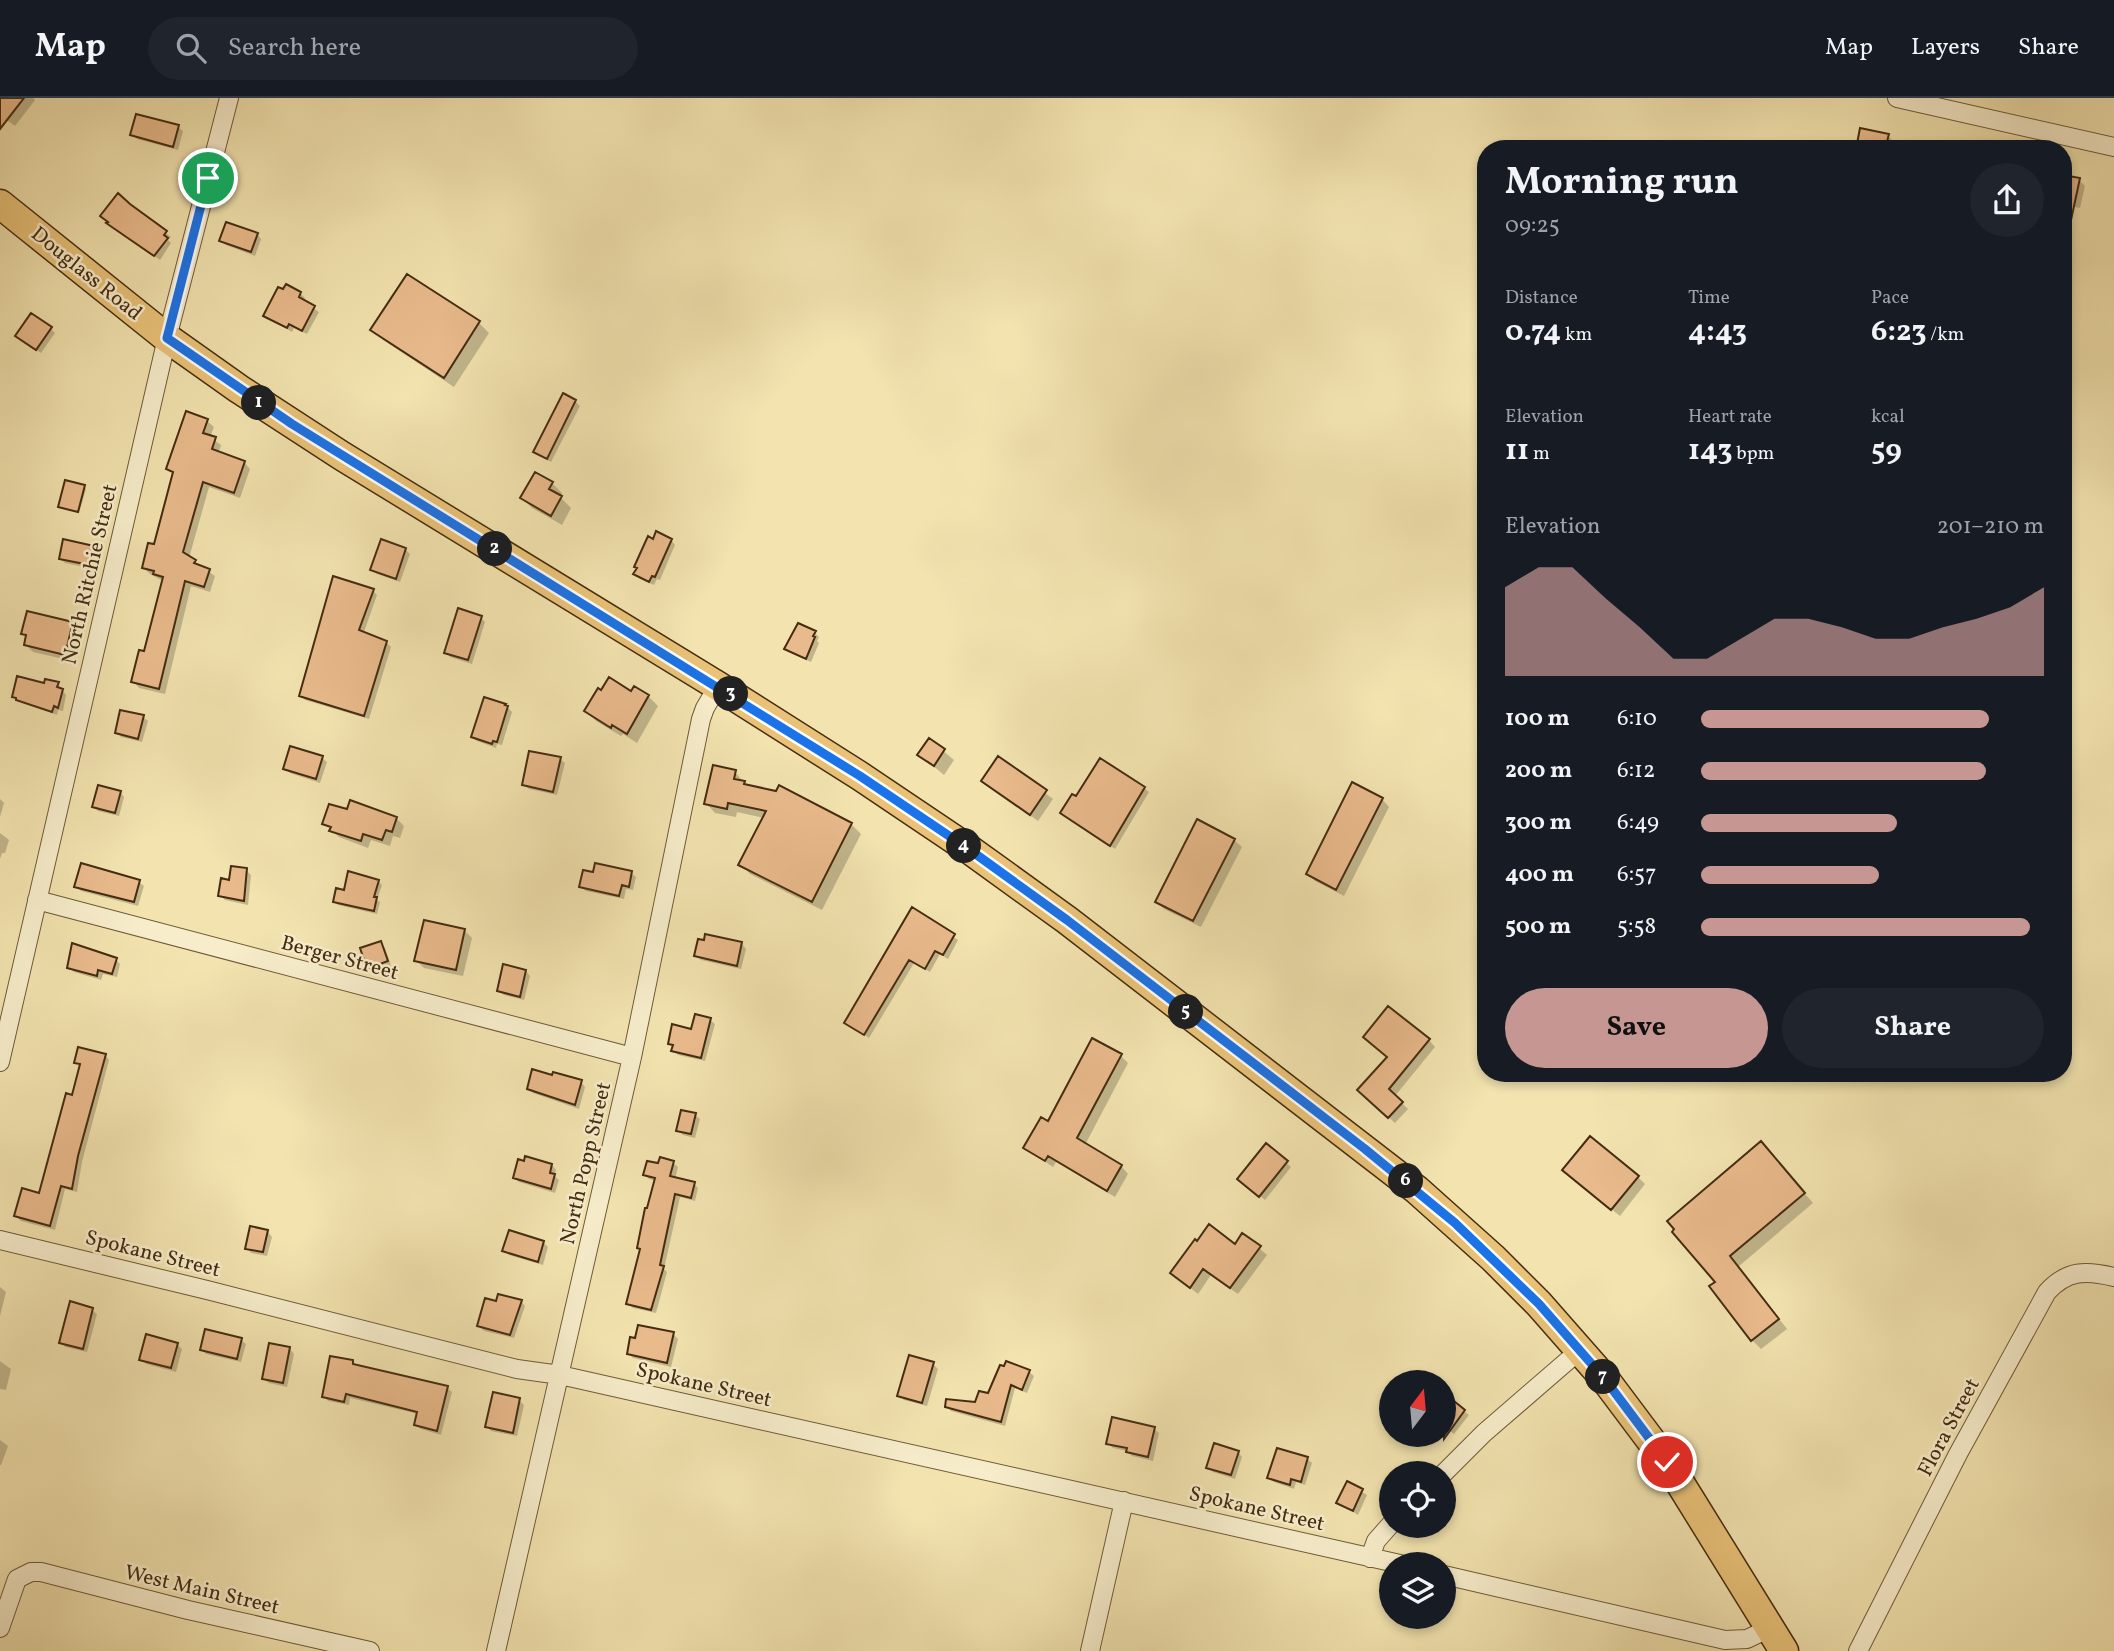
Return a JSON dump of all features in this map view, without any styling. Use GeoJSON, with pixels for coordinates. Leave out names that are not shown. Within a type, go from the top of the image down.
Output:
{"type":"FeatureCollection","features":[{"type":"Feature","properties":{"kind":"main road","name":"Douglass Road"},"geometry":{"type":"LineString","coordinates":[[0,204],[167,338],[292,424],[718,686],[970,850],[1067,920],[1417,1190],[1493,1258],[1580,1350],[1636,1419],[1667,1462],[1777,1639]]}},
{"type":"Feature","properties":{"kind":"street","name":"North Ritchie Street"},"geometry":{"type":"LineString","coordinates":[[0,1062],[167,338],[229,98]]}},
{"type":"Feature","properties":{"kind":"street"},"geometry":{"type":"LineString","coordinates":[[1898,98],[2114,147]]}},
{"type":"Feature","properties":{"kind":"street","name":"North Popp Street"},"geometry":{"type":"LineString","coordinates":[[496,1651],[632,1057],[701,719],[718,686]]}},
{"type":"Feature","properties":{"kind":"street","name":"Berger Street"},"geometry":{"type":"LineString","coordinates":[[37,900],[632,1057]]}},
{"type":"Feature","properties":{"kind":"street","name":"Spokane Street"},"geometry":{"type":"LineString","coordinates":[[0,1240],[517,1369],[560,1375],[1379,1560]]}},
{"type":"Feature","properties":{"kind":"street","name":"Flora Street"},"geometry":{"type":"LineString","coordinates":[[1858,1651],[1958,1454],[2047,1293],[2061,1279],[2076,1272],[2114,1277]]}},
{"type":"Feature","properties":{"kind":"street"},"geometry":{"type":"LineString","coordinates":[[1456,1461],[1484,1433],[1580,1350]]}},
{"type":"Feature","properties":{"kind":"street"},"geometry":{"type":"LineString","coordinates":[[1090,1651],[1124,1501]]}},
{"type":"Feature","properties":{"kind":"street"},"geometry":{"type":"LineString","coordinates":[[1370,1558],[1379,1537]]}},
{"type":"Feature","properties":{"kind":"street","name":"West Main Street"},"geometry":{"type":"LineString","coordinates":[[0,1628],[16,1580],[23,1575],[40,1572],[188,1611],[370,1651]]}},
{"type":"Feature","properties":{"kind":"street"},"geometry":{"type":"LineString","coordinates":[[1456,1578],[1725,1640],[1777,1639]]}},
{"type":"Feature","properties":{"kind":"building"},"geometry":{"type":"Polygon","coordinates":[[[0,98],[24,98],[0,129],[0,98]]]}},
{"type":"Feature","properties":{"kind":"building"},"geometry":{"type":"Polygon","coordinates":[[[136,114],[179,125],[173,147],[130,135],[136,114]]]}},
{"type":"Feature","properties":{"kind":"building"},"geometry":{"type":"Polygon","coordinates":[[[1860,128],[1889,134],[1887,140],[1858,140],[1860,128]]]}},
{"type":"Feature","properties":{"kind":"building"},"geometry":{"type":"Polygon","coordinates":[[[2072,177],[2080,178],[2072,216],[2072,177]]]}},
{"type":"Feature","properties":{"kind":"building"},"geometry":{"type":"Polygon","coordinates":[[[118,193],[167,231],[164,235],[168,238],[154,256],[100,216],[118,193]]]}},
{"type":"Feature","properties":{"kind":"building"},"geometry":{"type":"Polygon","coordinates":[[[226,222],[258,233],[251,252],[219,241],[226,222]]]}},
{"type":"Feature","properties":{"kind":"building"},"geometry":{"type":"Polygon","coordinates":[[[407,274],[480,321],[444,378],[370,330],[407,274]]]}},
{"type":"Feature","properties":{"kind":"building"},"geometry":{"type":"Polygon","coordinates":[[[286,284],[301,292],[299,297],[315,306],[302,331],[289,324],[287,328],[263,316],[278,287],[283,289],[286,284]]]}},
{"type":"Feature","properties":{"kind":"building"},"geometry":{"type":"Polygon","coordinates":[[[31,313],[52,327],[36,350],[15,336],[31,313]]]}},
{"type":"Feature","properties":{"kind":"building"},"geometry":{"type":"Polygon","coordinates":[[[563,393],[576,400],[547,459],[533,452],[563,393]]]}},
{"type":"Feature","properties":{"kind":"building"},"geometry":{"type":"Polygon","coordinates":[[[186,411],[208,419],[203,433],[216,437],[212,449],[245,461],[234,493],[203,482],[183,552],[196,560],[194,563],[210,569],[204,587],[185,581],[159,689],[131,682],[139,650],[144,651],[163,577],[142,568],[148,543],[154,544],[173,472],[166,469],[186,411]]]}},
{"type":"Feature","properties":{"kind":"building"},"geometry":{"type":"Polygon","coordinates":[[[535,472],[553,482],[549,489],[562,496],[551,516],[520,498],[535,472]]]}},
{"type":"Feature","properties":{"kind":"building"},"geometry":{"type":"Polygon","coordinates":[[[65,480],[85,485],[78,512],[58,507],[65,480]]]}},
{"type":"Feature","properties":{"kind":"building"},"geometry":{"type":"Polygon","coordinates":[[[656,531],[672,539],[655,577],[652,576],[649,582],[633,574],[648,536],[653,539],[656,531]]]}},
{"type":"Feature","properties":{"kind":"building"},"geometry":{"type":"Polygon","coordinates":[[[63,539],[94,546],[90,565],[59,559],[63,539]]]}},
{"type":"Feature","properties":{"kind":"building"},"geometry":{"type":"Polygon","coordinates":[[[381,539],[406,548],[396,579],[370,570],[381,539]]]}},
{"type":"Feature","properties":{"kind":"building"},"geometry":{"type":"Polygon","coordinates":[[[333,576],[374,589],[359,630],[387,641],[364,716],[299,696],[333,576]]]}},
{"type":"Feature","properties":{"kind":"building"},"geometry":{"type":"Polygon","coordinates":[[[458,608],[482,616],[468,660],[444,653],[458,608]]]}},
{"type":"Feature","properties":{"kind":"building"},"geometry":{"type":"Polygon","coordinates":[[[27,611],[73,622],[65,655],[24,645],[26,635],[21,634],[27,611]]]}},
{"type":"Feature","properties":{"kind":"building"},"geometry":{"type":"Polygon","coordinates":[[[798,623],[816,631],[806,659],[784,649],[798,623]]]}},
{"type":"Feature","properties":{"kind":"building"},"geometry":{"type":"Polygon","coordinates":[[[17,676],[44,683],[45,679],[59,682],[57,687],[63,689],[58,708],[54,706],[52,712],[12,697],[17,676]]]}},
{"type":"Feature","properties":{"kind":"building"},"geometry":{"type":"Polygon","coordinates":[[[609,677],[631,691],[634,686],[649,695],[627,734],[612,725],[611,728],[584,711],[598,688],[601,690],[609,677]]]}},
{"type":"Feature","properties":{"kind":"building"},"geometry":{"type":"Polygon","coordinates":[[[484,697],[508,706],[497,742],[493,741],[492,744],[471,737],[484,697]]]}},
{"type":"Feature","properties":{"kind":"building"},"geometry":{"type":"Polygon","coordinates":[[[120,710],[144,715],[138,739],[115,733],[120,710]]]}},
{"type":"Feature","properties":{"kind":"building"},"geometry":{"type":"Polygon","coordinates":[[[929,738],[945,749],[934,766],[917,755],[929,738]]]}},
{"type":"Feature","properties":{"kind":"building"},"geometry":{"type":"Polygon","coordinates":[[[290,746],[323,756],[316,779],[283,769],[290,746]]]}},
{"type":"Feature","properties":{"kind":"building"},"geometry":{"type":"Polygon","coordinates":[[[529,751],[561,757],[553,792],[522,785],[529,751]]]}},
{"type":"Feature","properties":{"kind":"building"},"geometry":{"type":"Polygon","coordinates":[[[998,756],[1047,790],[1030,815],[981,781],[998,756]]]}},
{"type":"Feature","properties":{"kind":"building"},"geometry":{"type":"Polygon","coordinates":[[[1100,758],[1145,787],[1110,846],[1060,813],[1072,794],[1076,796],[1100,758]]]}},
{"type":"Feature","properties":{"kind":"building"},"geometry":{"type":"Polygon","coordinates":[[[713,765],[736,770],[734,779],[745,781],[744,784],[776,791],[779,785],[852,823],[812,902],[738,865],[766,811],[728,803],[727,809],[704,804],[713,765]]]}},
{"type":"Feature","properties":{"kind":"building"},"geometry":{"type":"Polygon","coordinates":[[[1352,782],[1383,798],[1336,890],[1306,874],[1352,782]]]}},
{"type":"Feature","properties":{"kind":"building"},"geometry":{"type":"Polygon","coordinates":[[[98,785],[121,791],[115,813],[92,807],[98,785]]]}},
{"type":"Feature","properties":{"kind":"building"},"geometry":{"type":"Polygon","coordinates":[[[350,800],[397,817],[392,832],[386,830],[382,840],[363,834],[361,841],[329,831],[331,827],[322,824],[329,804],[347,809],[350,800]]]}},
{"type":"Feature","properties":{"kind":"building"},"geometry":{"type":"Polygon","coordinates":[[[1197,819],[1235,839],[1193,921],[1155,902],[1197,819]]]}},
{"type":"Feature","properties":{"kind":"building"},"geometry":{"type":"Polygon","coordinates":[[[81,863],[140,880],[134,902],[74,887],[81,863]]]}},
{"type":"Feature","properties":{"kind":"building"},"geometry":{"type":"Polygon","coordinates":[[[595,863],[632,871],[629,887],[622,885],[619,896],[579,887],[583,870],[593,872],[595,863]]]}},
{"type":"Feature","properties":{"kind":"building"},"geometry":{"type":"Polygon","coordinates":[[[231,866],[247,868],[244,901],[218,896],[221,878],[229,880],[231,866]]]}},
{"type":"Feature","properties":{"kind":"building"},"geometry":{"type":"Polygon","coordinates":[[[348,871],[379,880],[374,897],[377,897],[374,911],[333,902],[336,888],[344,890],[348,871]]]}},
{"type":"Feature","properties":{"kind":"building"},"geometry":{"type":"Polygon","coordinates":[[[912,907],[955,934],[943,955],[935,951],[925,969],[909,960],[864,1035],[844,1023],[912,907]]]}},
{"type":"Feature","properties":{"kind":"building"},"geometry":{"type":"Polygon","coordinates":[[[424,920],[465,929],[456,970],[414,961],[424,920]]]}},
{"type":"Feature","properties":{"kind":"building"},"geometry":{"type":"Polygon","coordinates":[[[705,934],[742,942],[737,966],[694,956],[698,939],[704,940],[705,934]]]}},
{"type":"Feature","properties":{"kind":"building"},"geometry":{"type":"Polygon","coordinates":[[[381,941],[388,961],[367,969],[360,948],[381,941]]]}},
{"type":"Feature","properties":{"kind":"building"},"geometry":{"type":"Polygon","coordinates":[[[72,943],[117,958],[112,974],[98,970],[97,976],[67,968],[72,943]]]}},
{"type":"Feature","properties":{"kind":"building"},"geometry":{"type":"Polygon","coordinates":[[[503,964],[526,970],[520,997],[497,991],[503,964]]]}},
{"type":"Feature","properties":{"kind":"building"},"geometry":{"type":"Polygon","coordinates":[[[1388,1006],[1430,1039],[1389,1089],[1403,1102],[1388,1118],[1357,1090],[1387,1057],[1363,1037],[1388,1006]]]}},
{"type":"Feature","properties":{"kind":"building"},"geometry":{"type":"Polygon","coordinates":[[[695,1014],[711,1018],[701,1058],[671,1051],[673,1045],[668,1044],[672,1024],[691,1029],[695,1014]]]}},
{"type":"Feature","properties":{"kind":"building"},"geometry":{"type":"Polygon","coordinates":[[[1092,1038],[1122,1054],[1077,1138],[1122,1165],[1107,1191],[1048,1156],[1045,1161],[1023,1148],[1041,1117],[1048,1121],[1092,1038]]]}},
{"type":"Feature","properties":{"kind":"building"},"geometry":{"type":"Polygon","coordinates":[[[78,1047],[106,1054],[78,1156],[72,1189],[61,1186],[50,1226],[14,1216],[22,1188],[39,1193],[66,1093],[72,1095],[80,1064],[74,1063],[78,1047]]]}},
{"type":"Feature","properties":{"kind":"building"},"geometry":{"type":"Polygon","coordinates":[[[532,1069],[582,1080],[575,1105],[527,1089],[532,1069]]]}},
{"type":"Feature","properties":{"kind":"building"},"geometry":{"type":"Polygon","coordinates":[[[681,1110],[696,1113],[691,1134],[676,1131],[681,1110]]]}},
{"type":"Feature","properties":{"kind":"building"},"geometry":{"type":"Polygon","coordinates":[[[1590,1136],[1639,1176],[1611,1210],[1562,1170],[1590,1136]]]}},
{"type":"Feature","properties":{"kind":"building"},"geometry":{"type":"Polygon","coordinates":[[[1761,1141],[1805,1193],[1730,1256],[1779,1319],[1751,1341],[1709,1286],[1715,1282],[1672,1232],[1674,1229],[1667,1221],[1761,1141]]]}},
{"type":"Feature","properties":{"kind":"building"},"geometry":{"type":"Polygon","coordinates":[[[1266,1143],[1288,1161],[1259,1197],[1237,1179],[1266,1143]]]}},
{"type":"Feature","properties":{"kind":"building"},"geometry":{"type":"Polygon","coordinates":[[[525,1156],[552,1164],[550,1173],[555,1174],[551,1189],[513,1178],[518,1159],[524,1161],[525,1156]]]}},
{"type":"Feature","properties":{"kind":"building"},"geometry":{"type":"Polygon","coordinates":[[[660,1157],[674,1161],[670,1176],[695,1182],[691,1198],[675,1194],[660,1265],[664,1266],[651,1310],[626,1304],[640,1249],[637,1248],[645,1208],[655,1178],[643,1175],[647,1161],[658,1163],[660,1157]]]}},
{"type":"Feature","properties":{"kind":"building"},"geometry":{"type":"Polygon","coordinates":[[[1209,1224],[1235,1244],[1242,1233],[1261,1246],[1230,1288],[1203,1269],[1190,1288],[1170,1273],[1209,1224]]]}},
{"type":"Feature","properties":{"kind":"building"},"geometry":{"type":"Polygon","coordinates":[[[250,1226],[268,1230],[263,1252],[245,1249],[250,1226]]]}},
{"type":"Feature","properties":{"kind":"building"},"geometry":{"type":"Polygon","coordinates":[[[509,1230],[544,1241],[538,1262],[502,1251],[509,1230]]]}},
{"type":"Feature","properties":{"kind":"building"},"geometry":{"type":"Polygon","coordinates":[[[498,1294],[522,1300],[510,1335],[477,1326],[485,1298],[496,1301],[498,1294]]]}},
{"type":"Feature","properties":{"kind":"building"},"geometry":{"type":"Polygon","coordinates":[[[70,1301],[93,1308],[83,1349],[59,1343],[70,1301]]]}},
{"type":"Feature","properties":{"kind":"building"},"geometry":{"type":"Polygon","coordinates":[[[638,1325],[674,1332],[667,1363],[627,1354],[630,1337],[635,1338],[638,1325]]]}},
{"type":"Feature","properties":{"kind":"building"},"geometry":{"type":"Polygon","coordinates":[[[205,1329],[242,1338],[237,1359],[200,1350],[205,1329]]]}},
{"type":"Feature","properties":{"kind":"building"},"geometry":{"type":"Polygon","coordinates":[[[146,1334],[178,1343],[171,1368],[139,1360],[146,1334]]]}},
{"type":"Feature","properties":{"kind":"building"},"geometry":{"type":"Polygon","coordinates":[[[269,1343],[290,1347],[283,1383],[262,1379],[269,1343]]]}},
{"type":"Feature","properties":{"kind":"building"},"geometry":{"type":"Polygon","coordinates":[[[909,1355],[934,1362],[922,1403],[897,1396],[909,1355]]]}},
{"type":"Feature","properties":{"kind":"building"},"geometry":{"type":"Polygon","coordinates":[[[330,1356],[448,1386],[437,1431],[414,1425],[417,1412],[346,1394],[344,1402],[322,1397],[330,1356]]]}},
{"type":"Feature","properties":{"kind":"building"},"geometry":{"type":"Polygon","coordinates":[[[1006,1361],[1030,1370],[1022,1390],[1011,1385],[1001,1422],[945,1407],[946,1399],[975,1402],[979,1391],[988,1393],[1000,1365],[1004,1366],[1006,1361]]]}},
{"type":"Feature","properties":{"kind":"building"},"geometry":{"type":"Polygon","coordinates":[[[493,1392],[520,1398],[513,1433],[485,1427],[493,1392]]]}},
{"type":"Feature","properties":{"kind":"building"},"geometry":{"type":"Polygon","coordinates":[[[1456,1403],[1465,1410],[1456,1422],[1456,1403]]]}},
{"type":"Feature","properties":{"kind":"building"},"geometry":{"type":"Polygon","coordinates":[[[1112,1417],[1155,1427],[1148,1457],[1126,1452],[1127,1448],[1106,1444],[1112,1417]]]}},
{"type":"Feature","properties":{"kind":"building"},"geometry":{"type":"Polygon","coordinates":[[[1214,1443],[1239,1451],[1231,1475],[1206,1468],[1214,1443]]]}},
{"type":"Feature","properties":{"kind":"building"},"geometry":{"type":"Polygon","coordinates":[[[1277,1448],[1308,1457],[1301,1482],[1291,1479],[1290,1485],[1267,1478],[1277,1448]]]}},
{"type":"Feature","properties":{"kind":"building"},"geometry":{"type":"Polygon","coordinates":[[[1347,1481],[1363,1489],[1353,1511],[1336,1503],[1347,1481]]]}},
{"type":"Feature","properties":{"kind":"route"},"geometry":{"type":"LineString","coordinates":[[208,178],[167,338],[342,456],[860,776],[1067,920],[1365,1149],[1455,1223],[1539,1304],[1604,1378],[1667,1462]]}}]}
